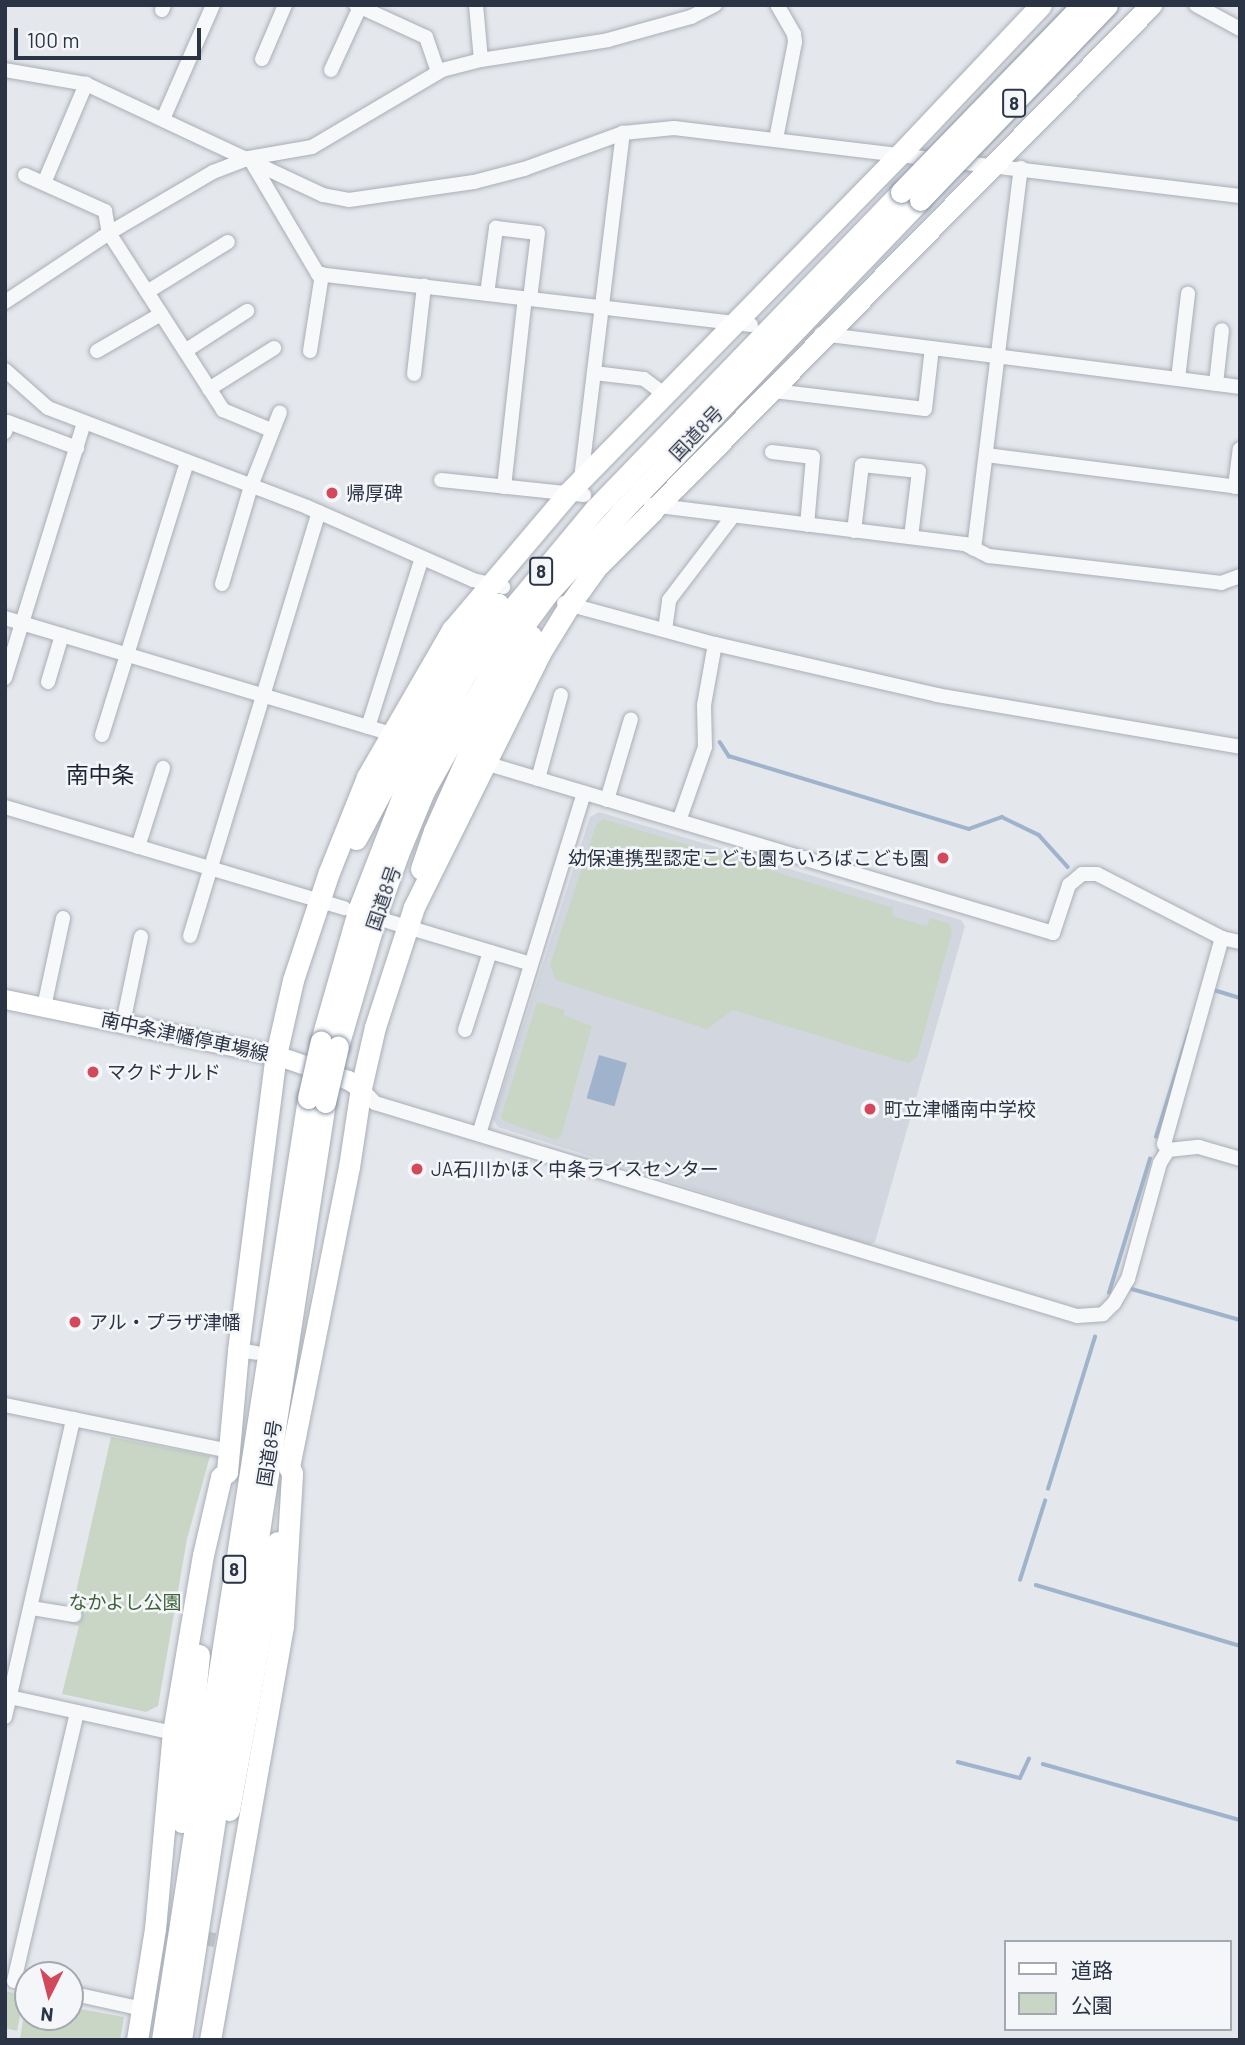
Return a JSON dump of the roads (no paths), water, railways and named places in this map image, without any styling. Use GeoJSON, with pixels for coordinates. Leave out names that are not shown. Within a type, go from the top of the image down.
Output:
{"type":"FeatureCollection","features":[{"type":"Feature","properties":{"kind":"highway"},"geometry":{"type":"LineString","coordinates":[[137,2040],[164,1935],[179,1734],[203,1555],[221,1477],[228,1462],[247,1351],[276,1055],[293,980],[347,824],[368,777],[452,630],[497,585],[578,489],[665,396],[742,324],[1041,5]]}},
{"type":"Feature","properties":{"kind":"highway","name":"国道8号"},"geometry":{"type":"LineString","coordinates":[[329,1044],[398,854],[424,792],[497,661],[548,593],[1082,5]]}},
{"type":"Feature","properties":{"kind":"highway","name":"国道8号"},"geometry":{"type":"LineString","coordinates":[[162,2040],[164,1935],[316,1100],[329,1044],[339,971],[381,848],[407,784],[465,675],[497,627],[543,568],[701,399],[1107,5]]}},
{"type":"Feature","properties":{"kind":"highway"},"geometry":{"type":"LineString","coordinates":[[190,2040],[217,1864],[246,1728],[289,1467],[303,1361],[349,1167],[360,1088],[403,918],[567,603],[653,505],[774,391],[822,334],[995,165],[1151,5]]}},
{"type":"Feature","properties":{"kind":"highway","name":"8"},"geometry":{"type":"LineString","coordinates":[[323,895],[354,844],[446,671],[469,639],[575,517],[683,406],[701,399]]}},
{"type":"Feature","properties":{"kind":"highway","name":"8"},"geometry":{"type":"LineString","coordinates":[[403,918],[414,896],[433,831],[482,723],[538,625],[616,530],[622,511]]}},
{"type":"Feature","properties":{"kind":"highway","name":"国道8号"},"geometry":{"type":"LineString","coordinates":[[181,2040],[316,1100]]}},
{"type":"Feature","properties":{"kind":"highway","name":"8"},"geometry":{"type":"LineString","coordinates":[[164,1935],[175,1891],[194,1709],[228,1462]]}},
{"type":"Feature","properties":{"kind":"highway"},"geometry":{"type":"LineString","coordinates":[[210,2040],[222,1941],[255,1750],[283,1626],[292,1472],[289,1467]]}},
{"type":"Feature","properties":{"kind":"main road","name":"南中条津幡停車場線"},"geometry":{"type":"LineString","coordinates":[[5,999],[276,1055],[348,1080],[360,1088]]}},
{"type":"Feature","properties":{"kind":"street"},"geometry":{"type":"LineString","coordinates":[[163,119],[213,5]]}},
{"type":"Feature","properties":{"kind":"street"},"geometry":{"type":"LineString","coordinates":[[262,59],[285,5]]}},
{"type":"Feature","properties":{"kind":"street"},"geometry":{"type":"LineString","coordinates":[[476,5],[481,60]]}},
{"type":"Feature","properties":{"kind":"street"},"geometry":{"type":"LineString","coordinates":[[9,294],[213,173],[249,158],[312,147],[438,72],[481,60],[608,40],[691,17],[715,5]]}},
{"type":"Feature","properties":{"kind":"street"},"geometry":{"type":"LineString","coordinates":[[776,139],[795,42],[794,34],[777,5]]}},
{"type":"Feature","properties":{"kind":"street"},"geometry":{"type":"LineString","coordinates":[[1196,5],[1240,29]]}},
{"type":"Feature","properties":{"kind":"street"},"geometry":{"type":"LineString","coordinates":[[331,70],[358,6],[426,37],[438,72]]}},
{"type":"Feature","properties":{"kind":"street"},"geometry":{"type":"LineString","coordinates":[[5,70],[86,84],[249,158],[323,195],[365,200],[499,176],[623,133],[674,128],[1021,167],[1240,196]]}},
{"type":"Feature","properties":{"kind":"street"},"geometry":{"type":"LineString","coordinates":[[44,183],[86,84]]}},
{"type":"Feature","properties":{"kind":"street"},"geometry":{"type":"LineString","coordinates":[[441,480],[504,487],[578,489],[623,133]]}},
{"type":"Feature","properties":{"kind":"street"},"geometry":{"type":"LineString","coordinates":[[249,158],[318,274],[742,324]]}},
{"type":"Feature","properties":{"kind":"street"},"geometry":{"type":"LineString","coordinates":[[974,549],[1021,167]]}},
{"type":"Feature","properties":{"kind":"street"},"geometry":{"type":"LineString","coordinates":[[25,175],[105,211],[109,233],[223,410],[271,430]]}},
{"type":"Feature","properties":{"kind":"street"},"geometry":{"type":"LineString","coordinates":[[487,293],[496,228],[538,233],[504,487]]}},
{"type":"Feature","properties":{"kind":"street"},"geometry":{"type":"LineString","coordinates":[[147,292],[228,242]]}},
{"type":"Feature","properties":{"kind":"street"},"geometry":{"type":"LineString","coordinates":[[310,351],[322,274]]}},
{"type":"Feature","properties":{"kind":"street"},"geometry":{"type":"LineString","coordinates":[[414,374],[424,286]]}},
{"type":"Feature","properties":{"kind":"street"},"geometry":{"type":"LineString","coordinates":[[1178,379],[1188,294]]}},
{"type":"Feature","properties":{"kind":"street"},"geometry":{"type":"LineString","coordinates":[[185,351],[247,311]]}},
{"type":"Feature","properties":{"kind":"street"},"geometry":{"type":"LineString","coordinates":[[97,351],[161,314]]}},
{"type":"Feature","properties":{"kind":"street"},"geometry":{"type":"LineString","coordinates":[[1216,384],[1222,330]]}},
{"type":"Feature","properties":{"kind":"street"},"geometry":{"type":"LineString","coordinates":[[822,334],[1240,387]]}},
{"type":"Feature","properties":{"kind":"street"},"geometry":{"type":"LineString","coordinates":[[209,389],[274,348]]}},
{"type":"Feature","properties":{"kind":"street"},"geometry":{"type":"LineString","coordinates":[[774,391],[925,410],[932,348]]}},
{"type":"Feature","properties":{"kind":"street"},"geometry":{"type":"LineString","coordinates":[[5,370],[48,408],[319,512],[473,580],[497,585]]}},
{"type":"Feature","properties":{"kind":"street"},"geometry":{"type":"LineString","coordinates":[[594,373],[644,379],[665,396]]}},
{"type":"Feature","properties":{"kind":"street"},"geometry":{"type":"LineString","coordinates":[[222,584],[251,486],[280,412]]}},
{"type":"Feature","properties":{"kind":"street"},"geometry":{"type":"LineString","coordinates":[[5,432],[8,422],[76,448]]}},
{"type":"Feature","properties":{"kind":"street"},"geometry":{"type":"LineString","coordinates":[[5,678],[84,423]]}},
{"type":"Feature","properties":{"kind":"street"},"geometry":{"type":"LineString","coordinates":[[986,454],[1238,487],[1240,449]]}},
{"type":"Feature","properties":{"kind":"street"},"geometry":{"type":"LineString","coordinates":[[772,452],[813,457],[807,525]]}},
{"type":"Feature","properties":{"kind":"street"},"geometry":{"type":"LineString","coordinates":[[102,735],[187,462]]}},
{"type":"Feature","properties":{"kind":"street"},"geometry":{"type":"LineString","coordinates":[[853,531],[862,465],[919,471],[911,537]]}},
{"type":"Feature","properties":{"kind":"street"},"geometry":{"type":"LineString","coordinates":[[653,505],[965,544],[989,556],[1221,583],[1240,576]]}},
{"type":"Feature","properties":{"kind":"street"},"geometry":{"type":"LineString","coordinates":[[190,936],[319,512]]}},
{"type":"Feature","properties":{"kind":"street"},"geometry":{"type":"LineString","coordinates":[[665,630],[669,600],[733,516]]}},
{"type":"Feature","properties":{"kind":"street"},"geometry":{"type":"LineString","coordinates":[[368,727],[422,558]]}},
{"type":"Feature","properties":{"kind":"street"},"geometry":{"type":"LineString","coordinates":[[567,603],[715,644],[937,695],[1240,747]]}},
{"type":"Feature","properties":{"kind":"street"},"geometry":{"type":"LineString","coordinates":[[5,618],[392,734]]}},
{"type":"Feature","properties":{"kind":"street"},"geometry":{"type":"LineString","coordinates":[[48,682],[62,635]]}},
{"type":"Feature","properties":{"kind":"street"},"geometry":{"type":"LineString","coordinates":[[679,821],[705,747],[704,705],[715,644]]}},
{"type":"Feature","properties":{"kind":"street"},"geometry":{"type":"LineString","coordinates":[[538,779],[561,695]]}},
{"type":"Feature","properties":{"kind":"street"},"geometry":{"type":"LineString","coordinates":[[607,800],[631,719]]}},
{"type":"Feature","properties":{"kind":"street"},"geometry":{"type":"LineString","coordinates":[[485,762],[1053,933],[1069,885],[1082,874],[1097,874],[1222,938],[1240,943]]}},
{"type":"Feature","properties":{"kind":"street"},"geometry":{"type":"LineString","coordinates":[[138,847],[163,768]]}},
{"type":"Feature","properties":{"kind":"street"},"geometry":{"type":"LineString","coordinates":[[479,1134],[584,793]]}},
{"type":"Feature","properties":{"kind":"street"},"geometry":{"type":"LineString","coordinates":[[5,808],[209,868],[323,895],[344,908]]}},
{"type":"Feature","properties":{"kind":"street"},"geometry":{"type":"LineString","coordinates":[[44,1007],[62,918]]}},
{"type":"Feature","properties":{"kind":"street"},"geometry":{"type":"LineString","coordinates":[[403,918],[490,952],[531,964]]}},
{"type":"Feature","properties":{"kind":"street"},"geometry":{"type":"LineString","coordinates":[[123,1023],[141,937]]}},
{"type":"Feature","properties":{"kind":"street"},"geometry":{"type":"LineString","coordinates":[[1168,1150],[1164,1144],[1222,938]]}},
{"type":"Feature","properties":{"kind":"street"},"geometry":{"type":"LineString","coordinates":[[465,1030],[490,952]]}},
{"type":"Feature","properties":{"kind":"street"},"geometry":{"type":"LineString","coordinates":[[360,1088],[375,1103],[1077,1316],[1103,1314],[1128,1279],[1160,1163],[1168,1150]]}},
{"type":"Feature","properties":{"kind":"street"},"geometry":{"type":"LineString","coordinates":[[1168,1150],[1199,1146],[1240,1159]]}},
{"type":"Feature","properties":{"kind":"street"},"geometry":{"type":"LineString","coordinates":[[5,1405],[73,1419],[228,1462]]}},
{"type":"Feature","properties":{"kind":"street"},"geometry":{"type":"LineString","coordinates":[[5,1717],[7,1697],[32,1608],[73,1419]]}},
{"type":"Feature","properties":{"kind":"street"},"geometry":{"type":"LineString","coordinates":[[32,1608],[74,1615]]}},
{"type":"Feature","properties":{"kind":"street"},"geometry":{"type":"LineString","coordinates":[[7,1697],[179,1734]]}},
{"type":"Feature","properties":{"kind":"street"},"geometry":{"type":"LineString","coordinates":[[21,1961],[77,1712]]}},
{"type":"Feature","properties":{"kind":"street"},"geometry":{"type":"LineString","coordinates":[[84,1996],[143,2009]]}},
{"type":"Feature","properties":{"kind":"water"},"geometry":{"type":"Polygon","coordinates":[[[599,1055],[627,1063],[614,1106],[587,1098],[599,1055]]]}},
{"type":"Feature","properties":{"kind":"waterway"},"geometry":{"type":"LineString","coordinates":[[720,742],[729,756],[969,829],[1002,817],[1039,835],[1068,867]]}},
{"type":"Feature","properties":{"kind":"waterway"},"geometry":{"type":"LineString","coordinates":[[1214,990],[1240,998]]}},
{"type":"Feature","properties":{"kind":"waterway"},"geometry":{"type":"LineString","coordinates":[[1156,1137],[1189,1031]]}},
{"type":"Feature","properties":{"kind":"waterway"},"geometry":{"type":"LineString","coordinates":[[1109,1293],[1150,1159]]}},
{"type":"Feature","properties":{"kind":"waterway"},"geometry":{"type":"LineString","coordinates":[[1132,1289],[1240,1320]]}},
{"type":"Feature","properties":{"kind":"waterway"},"geometry":{"type":"LineString","coordinates":[[1048,1489],[1095,1337]]}},
{"type":"Feature","properties":{"kind":"waterway"},"geometry":{"type":"LineString","coordinates":[[1020,1580],[1045,1501]]}},
{"type":"Feature","properties":{"kind":"waterway"},"geometry":{"type":"LineString","coordinates":[[1036,1585],[1240,1646]]}},
{"type":"Feature","properties":{"kind":"waterway"},"geometry":{"type":"LineString","coordinates":[[958,1762],[1020,1778],[1029,1759]]}},
{"type":"Feature","properties":{"kind":"waterway"},"geometry":{"type":"LineString","coordinates":[[1043,1764],[1240,1820]]}},
{"type":"Feature","properties":{"kind":"tunnel"},"geometry":{"type":"LineString","coordinates":[[163,1930],[215,1940]]}},
{"type":"Feature","properties":{"kind":"place","name":"帰厚碑"},"geometry":{"type":"Point","coordinates":[332,493]}},
{"type":"Feature","properties":{"kind":"place","name":"幼保連携型認定こども園ちいろばこども園"},"geometry":{"type":"Point","coordinates":[943,858]}},
{"type":"Feature","properties":{"kind":"place","name":"マクドナルド"},"geometry":{"type":"Point","coordinates":[93,1072]}},
{"type":"Feature","properties":{"kind":"place","name":"町立津幡南中学校"},"geometry":{"type":"Point","coordinates":[870,1109]}},
{"type":"Feature","properties":{"kind":"place","name":"JA石川かほく中条ライスセンター"},"geometry":{"type":"Point","coordinates":[417,1169]}},
{"type":"Feature","properties":{"kind":"place","name":"アル・プラザ津幡"},"geometry":{"type":"Point","coordinates":[75,1322]}},
{"type":"Feature","properties":{"kind":"district","name":"南中条"},"geometry":{"type":"Point","coordinates":[100,774]}},
{"type":"Feature","properties":{"kind":"park label","name":"なかよし公園"},"geometry":{"type":"Point","coordinates":[125,1602]}}]}
